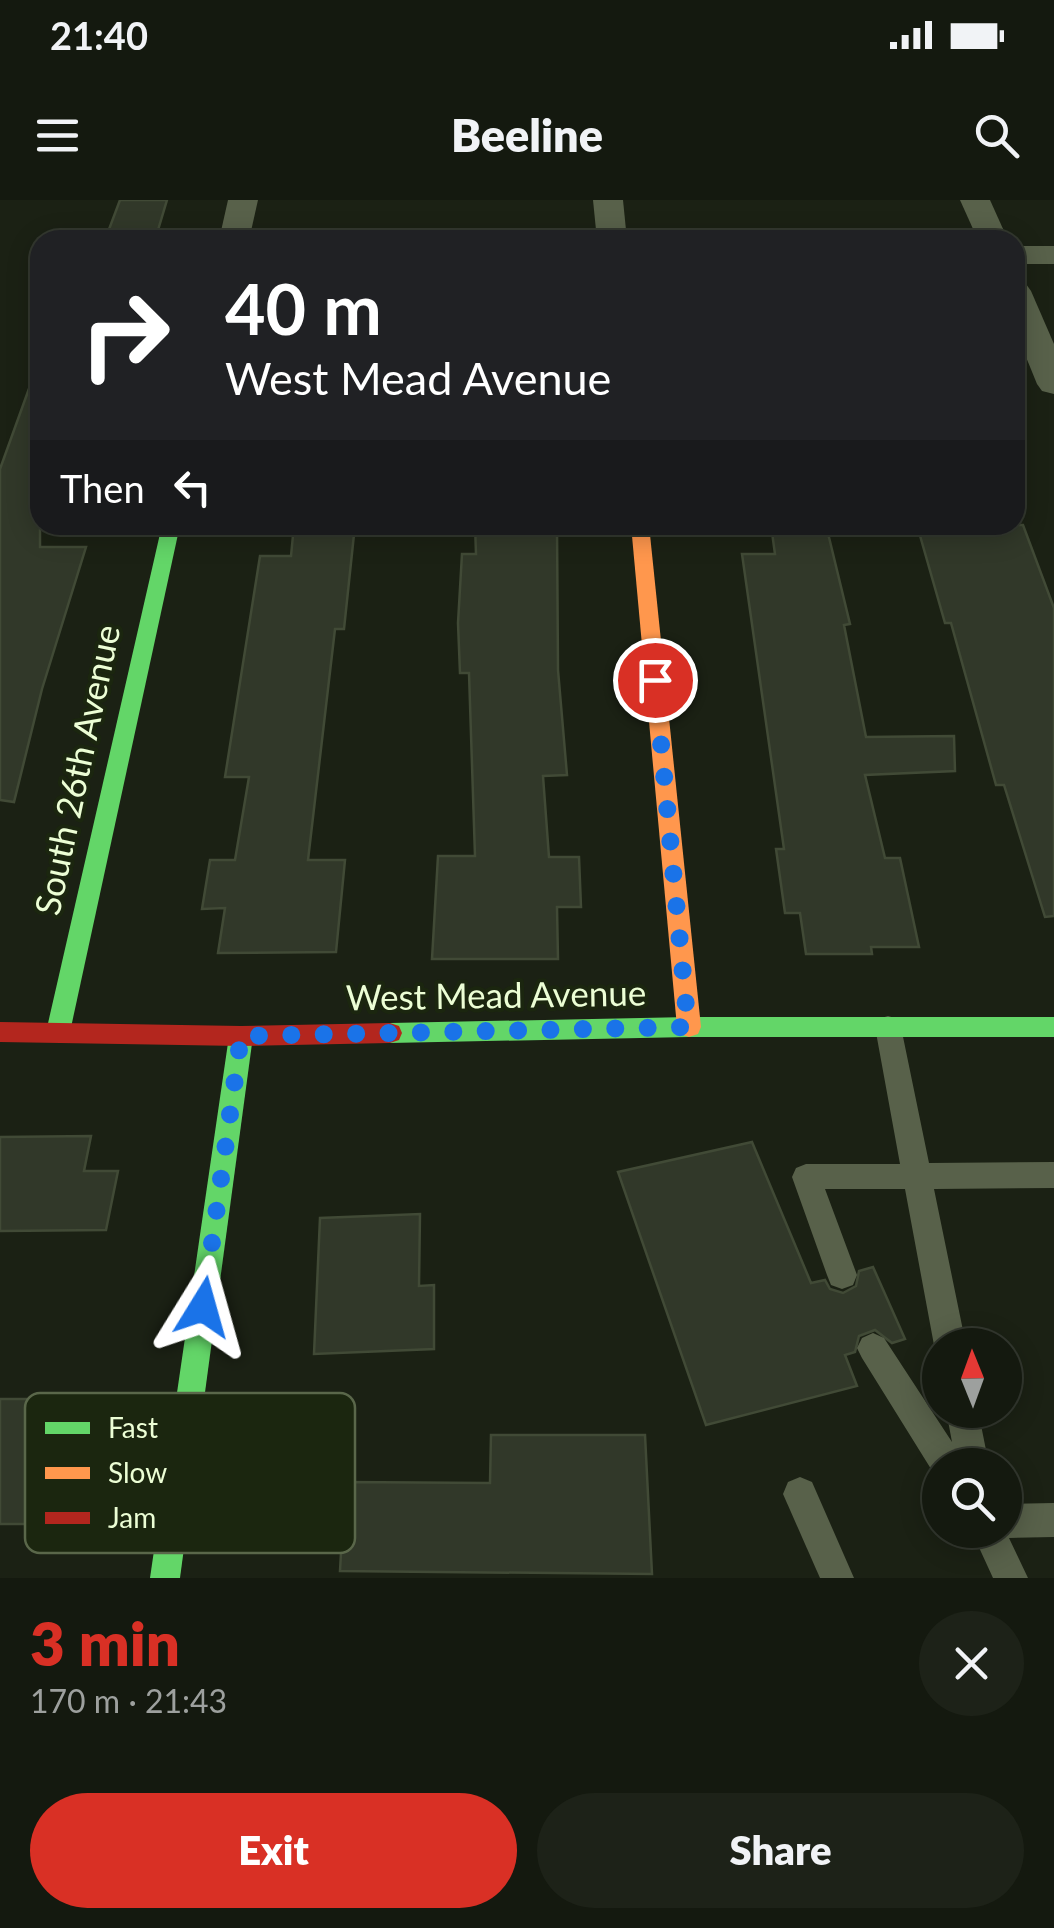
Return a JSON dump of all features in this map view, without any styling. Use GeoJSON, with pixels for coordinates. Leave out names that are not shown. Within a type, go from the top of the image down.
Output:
{"type":"FeatureCollection","features":[{"type":"Feature","properties":{"kind":"street"},"geometry":{"type":"LineString","coordinates":[[236,230],[243,200]]}},
{"type":"Feature","properties":{"kind":"street"},"geometry":{"type":"LineString","coordinates":[[608,200],[611,230]]}},
{"type":"Feature","properties":{"kind":"street"},"geometry":{"type":"LineString","coordinates":[[975,200],[988,230]]}},
{"type":"Feature","properties":{"kind":"street"},"geometry":{"type":"LineString","coordinates":[[1025,255],[1054,254]]}},
{"type":"Feature","properties":{"kind":"street"},"geometry":{"type":"LineString","coordinates":[[1025,316],[1054,384]]}},
{"type":"Feature","properties":{"kind":"street","name":"South 26th Avenue"},"geometry":{"type":"LineString","coordinates":[[58,1032],[169,535]]}},
{"type":"Feature","properties":{"kind":"street"},"geometry":{"type":"LineString","coordinates":[[641,535],[688,1027]]}},
{"type":"Feature","properties":{"kind":"street","name":"West Mead Avenue"},"geometry":{"type":"LineString","coordinates":[[0,1032],[241,1036],[688,1027],[1054,1027]]}},
{"type":"Feature","properties":{"kind":"street"},"geometry":{"type":"LineString","coordinates":[[191,1393],[241,1036]]}},
{"type":"Feature","properties":{"kind":"street"},"geometry":{"type":"LineString","coordinates":[[165,1578],[169,1553]]}},
{"type":"Feature","properties":{"kind":"lane"},"geometry":{"type":"LineString","coordinates":[[888,1027],[947,1328]]}},
{"type":"Feature","properties":{"kind":"lane"},"geometry":{"type":"LineString","coordinates":[[842,1275],[806,1177],[1054,1174]]}},
{"type":"Feature","properties":{"kind":"lane"},"geometry":{"type":"LineString","coordinates":[[873,1348],[937,1448]]}},
{"type":"Feature","properties":{"kind":"lane"},"geometry":{"type":"LineString","coordinates":[[800,1494],[837,1578]]}},
{"type":"Feature","properties":{"kind":"lane"},"geometry":{"type":"LineString","coordinates":[[1022,1521],[1054,1520]]}},
{"type":"Feature","properties":{"kind":"lane"},"geometry":{"type":"LineString","coordinates":[[997,1548],[1011,1578]]}},
{"type":"Feature","properties":{"kind":"building"},"geometry":{"type":"Polygon","coordinates":[[[120,200],[167,200],[158,230],[109,230],[120,200]]]}},
{"type":"Feature","properties":{"kind":"building"},"geometry":{"type":"Polygon","coordinates":[[[30,386],[30,535],[40,535],[40,547],[86,547],[42,689],[14,802],[0,800],[0,469],[30,386]]]}},
{"type":"Feature","properties":{"kind":"building"},"geometry":{"type":"Polygon","coordinates":[[[1025,530],[1054,608],[1054,916],[1045,917],[1004,785],[996,785],[951,623],[945,623],[920,535],[1025,535],[1025,530]]]}},
{"type":"Feature","properties":{"kind":"building"},"geometry":{"type":"Polygon","coordinates":[[[293,535],[354,535],[344,629],[335,629],[308,860],[345,860],[336,952],[218,953],[225,908],[202,909],[210,860],[235,860],[249,777],[225,777],[260,556],[291,556],[293,535]]]}},
{"type":"Feature","properties":{"kind":"building"},"geometry":{"type":"Polygon","coordinates":[[[475,535],[557,535],[558,670],[567,775],[543,776],[549,857],[579,857],[581,907],[557,907],[558,959],[432,959],[438,856],[475,856],[469,673],[460,673],[458,623],[462,554],[476,554],[475,535]]]}},
{"type":"Feature","properties":{"kind":"building"},"geometry":{"type":"Polygon","coordinates":[[[772,535],[828,535],[850,624],[844,625],[866,737],[954,736],[955,771],[865,775],[885,858],[900,858],[919,947],[871,947],[872,954],[806,954],[800,913],[785,913],[776,849],[784,849],[742,554],[775,554],[772,535]]]}},
{"type":"Feature","properties":{"kind":"building"},"geometry":{"type":"Polygon","coordinates":[[[91,1136],[84,1171],[118,1171],[106,1230],[0,1231],[0,1137],[91,1136]]]}},
{"type":"Feature","properties":{"kind":"building"},"geometry":{"type":"Polygon","coordinates":[[[752,1142],[811,1283],[825,1280],[830,1289],[843,1293],[856,1286],[859,1271],[873,1267],[905,1339],[892,1343],[875,1330],[859,1336],[855,1352],[845,1355],[857,1386],[706,1425],[618,1172],[752,1142]]]}},
{"type":"Feature","properties":{"kind":"building"},"geometry":{"type":"Polygon","coordinates":[[[420,1214],[419,1286],[434,1285],[434,1349],[314,1354],[320,1218],[420,1214]]]}},
{"type":"Feature","properties":{"kind":"building"},"geometry":{"type":"Polygon","coordinates":[[[0,1399],[25,1399],[25,1524],[0,1524],[0,1399]]]}},
{"type":"Feature","properties":{"kind":"building"},"geometry":{"type":"Polygon","coordinates":[[[491,1435],[645,1435],[652,1574],[340,1571],[341,1553],[355,1553],[355,1482],[490,1483],[491,1435]]]}},
{"type":"Feature","properties":{"kind":"traffic: fast"},"geometry":{"type":"LineString","coordinates":[[58,1032],[169,535]]}},
{"type":"Feature","properties":{"kind":"traffic: fast"},"geometry":{"type":"LineString","coordinates":[[390,1033],[689,1027],[1054,1027]]}},
{"type":"Feature","properties":{"kind":"traffic: fast"},"geometry":{"type":"LineString","coordinates":[[191,1393],[241,1036]]}},
{"type":"Feature","properties":{"kind":"traffic: fast"},"geometry":{"type":"LineString","coordinates":[[165,1578],[169,1553]]}},
{"type":"Feature","properties":{"kind":"traffic: slow"},"geometry":{"type":"LineString","coordinates":[[641,535],[689,1027]]}},
{"type":"Feature","properties":{"kind":"traffic: jam"},"geometry":{"type":"LineString","coordinates":[[0,1032],[241,1036],[390,1033]]}},
{"type":"Feature","properties":{"kind":"route"},"geometry":{"type":"LineString","coordinates":[[203,1307],[241,1036],[688,1027],[655,680]]}}]}
